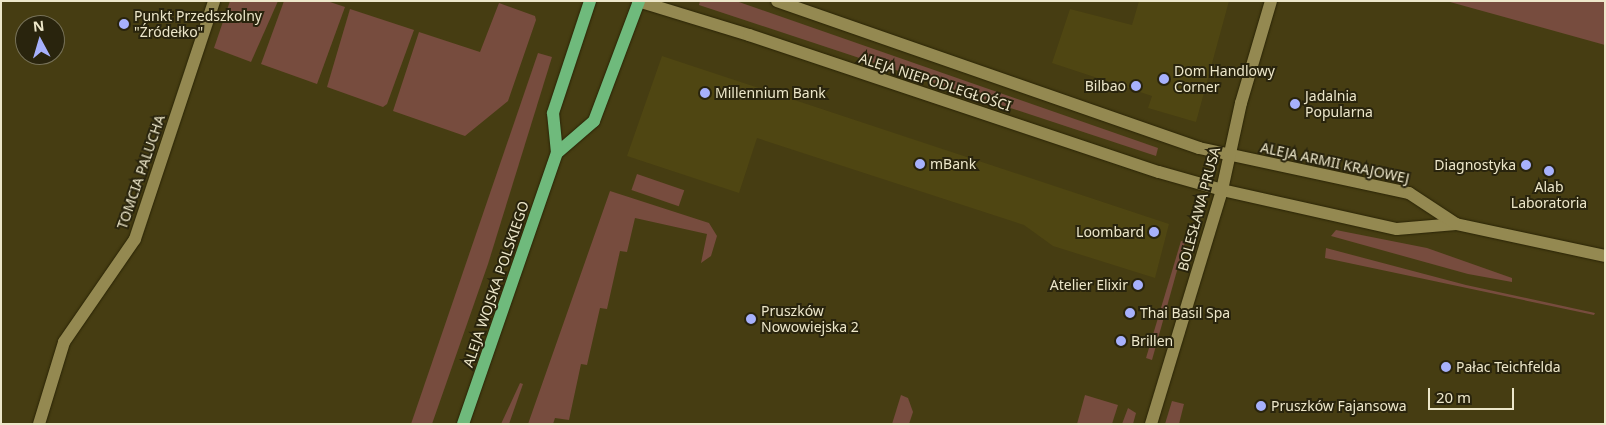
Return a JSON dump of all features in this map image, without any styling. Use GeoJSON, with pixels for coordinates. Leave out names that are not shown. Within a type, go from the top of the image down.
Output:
{"type":"FeatureCollection","features":[{"type":"Feature","properties":{"kind":"main road","name":"ALEJA WOJSKA POLSKIEGO"},"geometry":{"type":"LineString","coordinates":[[463,424],[557,153],[553,113],[590,1]]}},
{"type":"Feature","properties":{"kind":"main road"},"geometry":{"type":"LineString","coordinates":[[557,153],[594,121],[638,1]]}},
{"type":"Feature","properties":{"kind":"street","name":"TOMCIA PALUCHA"},"geometry":{"type":"LineString","coordinates":[[39,424],[64,342],[135,239],[214,1]]}},
{"type":"Feature","properties":{"kind":"street","name":"ALEJA NIEPODLEGŁOŚCI"},"geometry":{"type":"LineString","coordinates":[[638,1],[1159,172],[1222,190]]}},
{"type":"Feature","properties":{"kind":"street","name":"ALEJA NIEPODLEGŁOŚCI"},"geometry":{"type":"LineString","coordinates":[[777,1],[1170,138],[1230,156]]}},
{"type":"Feature","properties":{"kind":"street","name":"BOLESŁAWA PRUSA"},"geometry":{"type":"LineString","coordinates":[[1151,424],[1222,190],[1271,1]]}},
{"type":"Feature","properties":{"kind":"street","name":"ALEJA ARMII KRAJOWEJ"},"geometry":{"type":"LineString","coordinates":[[1230,156],[1409,193],[1456,224]]}},
{"type":"Feature","properties":{"kind":"street","name":"ALEJA ARMII KRAJOWEJ"},"geometry":{"type":"LineString","coordinates":[[1222,190],[1397,229],[1456,224],[1605,256]]}},
{"type":"Feature","properties":{"kind":"shaded area"},"geometry":{"type":"Polygon","coordinates":[[[230,1],[278,1],[251,62],[214,48],[230,1]]]}},
{"type":"Feature","properties":{"kind":"shaded area"},"geometry":{"type":"Polygon","coordinates":[[[284,1],[327,1],[345,7],[317,84],[261,64],[284,1]]]}},
{"type":"Feature","properties":{"kind":"shaded area"},"geometry":{"type":"Polygon","coordinates":[[[700,1],[736,1],[1158,148],[1156,156],[699,5],[700,1]]]}},
{"type":"Feature","properties":{"kind":"shaded area"},"geometry":{"type":"Polygon","coordinates":[[[1139,1],[1229,1],[1196,122],[1148,108],[1152,96],[1052,63],[1070,9],[1132,25],[1139,1]]]}},
{"type":"Feature","properties":{"kind":"shaded area"},"geometry":{"type":"Polygon","coordinates":[[[1451,1],[1605,1],[1605,45],[1450,2],[1451,1]]]}},
{"type":"Feature","properties":{"kind":"shaded area"},"geometry":{"type":"Polygon","coordinates":[[[499,3],[535,16],[536,20],[508,101],[465,136],[393,111],[419,32],[480,52],[499,3]]]}},
{"type":"Feature","properties":{"kind":"shaded area"},"geometry":{"type":"Polygon","coordinates":[[[350,9],[414,30],[387,104],[383,107],[327,87],[350,9]]]}},
{"type":"Feature","properties":{"kind":"shaded area"},"geometry":{"type":"Polygon","coordinates":[[[538,53],[552,57],[488,264],[432,424],[411,424],[538,53]]]}},
{"type":"Feature","properties":{"kind":"shaded area"},"geometry":{"type":"Polygon","coordinates":[[[662,56],[1169,224],[1155,278],[1053,246],[1024,225],[757,138],[739,193],[627,156],[662,56]]]}},
{"type":"Feature","properties":{"kind":"shaded area"},"geometry":{"type":"Polygon","coordinates":[[[637,174],[684,190],[679,206],[631,190],[637,174]]]}},
{"type":"Feature","properties":{"kind":"shaded area"},"geometry":{"type":"Polygon","coordinates":[[[610,191],[709,223],[717,236],[711,256],[701,263],[707,234],[635,218],[627,252],[620,251],[607,309],[600,308],[587,365],[581,364],[569,420],[555,418],[553,424],[528,424],[610,191]]]}},
{"type":"Feature","properties":{"kind":"shaded area"},"geometry":{"type":"Polygon","coordinates":[[[1336,230],[1427,248],[1512,278],[1512,282],[1468,274],[1331,236],[1336,230]]]}},
{"type":"Feature","properties":{"kind":"shaded area"},"geometry":{"type":"Polygon","coordinates":[[[1181,241],[1185,242],[1152,360],[1146,358],[1181,241]]]}},
{"type":"Feature","properties":{"kind":"shaded area"},"geometry":{"type":"Polygon","coordinates":[[[1326,248],[1466,285],[1595,313],[1594,315],[1325,258],[1326,248]]]}},
{"type":"Feature","properties":{"kind":"shaded area"},"geometry":{"type":"Polygon","coordinates":[[[520,383],[523,384],[509,424],[501,424],[520,383]]]}},
{"type":"Feature","properties":{"kind":"shaded area"},"geometry":{"type":"Polygon","coordinates":[[[901,395],[908,398],[913,412],[909,424],[892,424],[901,395]]]}},
{"type":"Feature","properties":{"kind":"shaded area"},"geometry":{"type":"Polygon","coordinates":[[[1085,395],[1118,405],[1112,424],[1077,424],[1085,395]]]}},
{"type":"Feature","properties":{"kind":"shaded area"},"geometry":{"type":"Polygon","coordinates":[[[1172,401],[1184,404],[1179,424],[1165,424],[1172,401]]]}},
{"type":"Feature","properties":{"kind":"shaded area"},"geometry":{"type":"Polygon","coordinates":[[[1128,408],[1136,413],[1133,424],[1122,424],[1128,408]]]}},
{"type":"Feature","properties":{"kind":"place","name":"Punkt Przedszkolny \"Źródełko\""},"geometry":{"type":"Point","coordinates":[124,24]}},
{"type":"Feature","properties":{"kind":"place","name":"Dom Handlowy Corner"},"geometry":{"type":"Point","coordinates":[1164,79]}},
{"type":"Feature","properties":{"kind":"place","name":"Bilbao"},"geometry":{"type":"Point","coordinates":[1136,86]}},
{"type":"Feature","properties":{"kind":"place","name":"Millennium Bank"},"geometry":{"type":"Point","coordinates":[705,93]}},
{"type":"Feature","properties":{"kind":"place","name":"Jadalnia Popularna"},"geometry":{"type":"Point","coordinates":[1295,104]}},
{"type":"Feature","properties":{"kind":"place","name":"mBank"},"geometry":{"type":"Point","coordinates":[920,164]}},
{"type":"Feature","properties":{"kind":"place","name":"Diagnostyka"},"geometry":{"type":"Point","coordinates":[1526,165]}},
{"type":"Feature","properties":{"kind":"place","name":"Alab Laboratoria"},"geometry":{"type":"Point","coordinates":[1549,171]}},
{"type":"Feature","properties":{"kind":"place","name":"Loombard"},"geometry":{"type":"Point","coordinates":[1154,232]}},
{"type":"Feature","properties":{"kind":"place","name":"Atelier Elixir"},"geometry":{"type":"Point","coordinates":[1138,285]}},
{"type":"Feature","properties":{"kind":"place","name":"Thai Basil Spa"},"geometry":{"type":"Point","coordinates":[1130,313]}},
{"type":"Feature","properties":{"kind":"place","name":"Pruszków Nowowiejska 2"},"geometry":{"type":"Point","coordinates":[751,319]}},
{"type":"Feature","properties":{"kind":"place","name":"Brillen"},"geometry":{"type":"Point","coordinates":[1121,341]}},
{"type":"Feature","properties":{"kind":"place","name":"Pałac Teichfelda"},"geometry":{"type":"Point","coordinates":[1446,367]}},
{"type":"Feature","properties":{"kind":"place","name":"Pruszków Fajansowa"},"geometry":{"type":"Point","coordinates":[1261,406]}}]}
